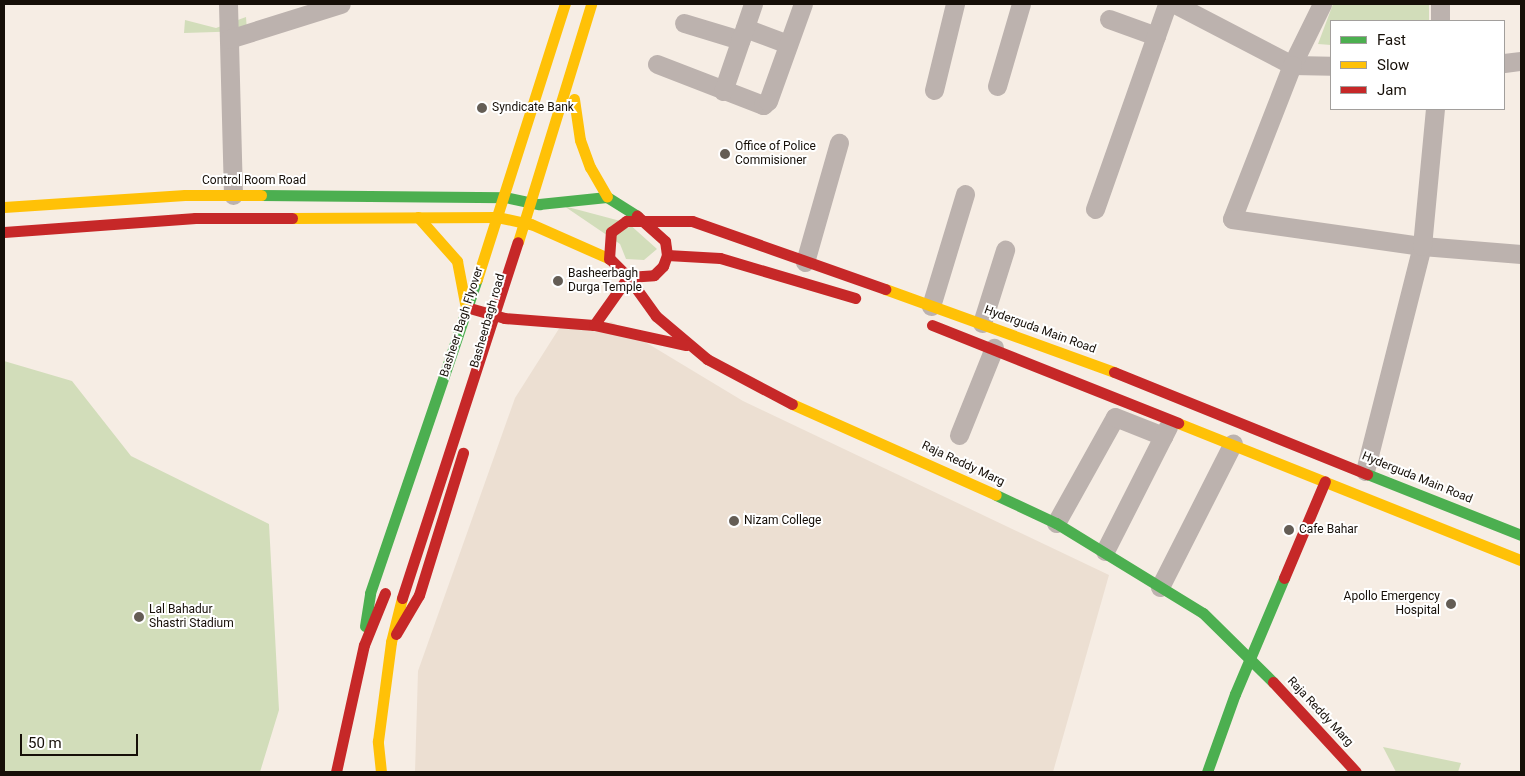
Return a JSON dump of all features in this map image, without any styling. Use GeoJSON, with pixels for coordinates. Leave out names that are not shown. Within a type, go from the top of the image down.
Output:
{"type":"FeatureCollection","features":[{"type":"Feature","properties":{"kind":"main road","name":"Basheerbagh road"},"geometry":{"type":"LineString","coordinates":[[364,645],[370,593],[465,307],[505,197],[565,4]]}},
{"type":"Feature","properties":{"kind":"main road"},"geometry":{"type":"LineString","coordinates":[[499,251],[576,4]]}},
{"type":"Feature","properties":{"kind":"main road"},"geometry":{"type":"LineString","coordinates":[[381,772],[378,741],[391,642],[402,598],[551,141],[591,4]]}},
{"type":"Feature","properties":{"kind":"main road","name":"Basheerbagh road"},"geometry":{"type":"LineString","coordinates":[[474,419],[531,224],[540,204],[603,4]]}},
{"type":"Feature","properties":{"kind":"main road"},"geometry":{"type":"LineString","coordinates":[[574,99],[580,140],[590,167],[607,197],[643,219],[662,235],[667,255],[663,266],[654,275],[628,277],[594,325]]}},
{"type":"Feature","properties":{"kind":"main road","name":"Control Room Road"},"geometry":{"type":"LineString","coordinates":[[4,207],[233,195],[505,197],[540,204]]}},
{"type":"Feature","properties":{"kind":"main road"},"geometry":{"type":"LineString","coordinates":[[540,204],[607,197]]}},
{"type":"Feature","properties":{"kind":"main road"},"geometry":{"type":"LineString","coordinates":[[4,232],[195,218],[418,217],[457,261],[465,307],[504,318],[594,325],[687,345]]}},
{"type":"Feature","properties":{"kind":"main road","name":"Raja Reddy Marg"},"geometry":{"type":"LineString","coordinates":[[418,217],[497,217],[531,224],[609,258],[628,277],[656,316],[687,345],[802,408],[892,446],[1056,523],[1105,551],[1203,613],[1250,662],[1291,698],[1356,772]]}},
{"type":"Feature","properties":{"kind":"main road"},"geometry":{"type":"LineString","coordinates":[[609,258],[611,232],[626,221],[643,219]]}},
{"type":"Feature","properties":{"kind":"main road","name":"Hyderguda Main Road"},"geometry":{"type":"LineString","coordinates":[[643,219],[692,220],[805,262],[926,314],[994,348],[1521,560]]}},
{"type":"Feature","properties":{"kind":"main road"},"geometry":{"type":"LineString","coordinates":[[667,255],[720,258],[779,273],[869,303]]}},
{"type":"Feature","properties":{"kind":"main road","name":"Basheer Bagh Flyover"},"geometry":{"type":"LineString","coordinates":[[475,325],[484,298]]}},
{"type":"Feature","properties":{"kind":"main road","name":"Hyderguda Main Road"},"geometry":{"type":"LineString","coordinates":[[926,314],[982,323],[1365,471],[1462,506],[1521,535]]}},
{"type":"Feature","properties":{"kind":"main road"},"geometry":{"type":"LineString","coordinates":[[391,642],[419,596],[468,438]]}},
{"type":"Feature","properties":{"kind":"main road"},"geometry":{"type":"LineString","coordinates":[[1207,772],[1235,694],[1325,480]]}},
{"type":"Feature","properties":{"kind":"main road"},"geometry":{"type":"LineString","coordinates":[[336,772],[364,645],[387,588]]}},
{"type":"Feature","properties":{"kind":"street"},"geometry":{"type":"LineString","coordinates":[[228,4],[233,195]]}},
{"type":"Feature","properties":{"kind":"street"},"geometry":{"type":"LineString","coordinates":[[229,39],[341,4]]}},
{"type":"Feature","properties":{"kind":"street"},"geometry":{"type":"LineString","coordinates":[[723,91],[753,4]]}},
{"type":"Feature","properties":{"kind":"street"},"geometry":{"type":"LineString","coordinates":[[658,64],[723,91],[763,105],[768,102],[803,4]]}},
{"type":"Feature","properties":{"kind":"street"},"geometry":{"type":"LineString","coordinates":[[934,90],[954,4]]}},
{"type":"Feature","properties":{"kind":"street"},"geometry":{"type":"LineString","coordinates":[[997,86],[1021,4]]}},
{"type":"Feature","properties":{"kind":"street"},"geometry":{"type":"LineString","coordinates":[[1095,209],[1167,4]]}},
{"type":"Feature","properties":{"kind":"street"},"geometry":{"type":"LineString","coordinates":[[1175,4],[1292,65],[1330,66]]}},
{"type":"Feature","properties":{"kind":"street"},"geometry":{"type":"LineString","coordinates":[[1322,4],[1292,65],[1232,219],[1422,246],[1521,254]]}},
{"type":"Feature","properties":{"kind":"street"},"geometry":{"type":"LineString","coordinates":[[1440,4],[1440,20]]}},
{"type":"Feature","properties":{"kind":"street"},"geometry":{"type":"LineString","coordinates":[[1110,19],[1156,36]]}},
{"type":"Feature","properties":{"kind":"street"},"geometry":{"type":"LineString","coordinates":[[684,23],[788,44]]}},
{"type":"Feature","properties":{"kind":"street"},"geometry":{"type":"LineString","coordinates":[[1505,63],[1521,61]]}},
{"type":"Feature","properties":{"kind":"street"},"geometry":{"type":"LineString","coordinates":[[1365,471],[1422,246],[1435,110]]}},
{"type":"Feature","properties":{"kind":"street"},"geometry":{"type":"LineString","coordinates":[[805,262],[839,143]]}},
{"type":"Feature","properties":{"kind":"street"},"geometry":{"type":"LineString","coordinates":[[926,314],[965,194]]}},
{"type":"Feature","properties":{"kind":"street"},"geometry":{"type":"LineString","coordinates":[[982,323],[1005,250]]}},
{"type":"Feature","properties":{"kind":"street"},"geometry":{"type":"LineString","coordinates":[[959,435],[994,348]]}},
{"type":"Feature","properties":{"kind":"street"},"geometry":{"type":"LineString","coordinates":[[1056,523],[1115,416],[1163,436]]}},
{"type":"Feature","properties":{"kind":"street"},"geometry":{"type":"LineString","coordinates":[[1105,551],[1172,419]]}},
{"type":"Feature","properties":{"kind":"street"},"geometry":{"type":"LineString","coordinates":[[1160,587],[1234,443]]}},
{"type":"Feature","properties":{"kind":"shaded area","name":"Nizam College"},"geometry":{"type":"Polygon","coordinates":[[[612,322],[743,401],[1109,575],[1053,772],[415,772],[418,671],[515,398],[560,327],[612,322]]]}},
{"type":"Feature","properties":{"kind":"green space"},"geometry":{"type":"Polygon","coordinates":[[[1333,4],[1429,4],[1429,20],[1330,20],[1330,45],[1318,44],[1333,4]]]}},
{"type":"Feature","properties":{"kind":"green space"},"geometry":{"type":"Polygon","coordinates":[[[246,17],[247,31],[184,33],[185,20],[216,28],[246,17]]]}},
{"type":"Feature","properties":{"kind":"green space"},"geometry":{"type":"Polygon","coordinates":[[[564,206],[628,223],[657,249],[644,260],[626,259],[620,244],[564,206]]]}},
{"type":"Feature","properties":{"kind":"green space","name":"Lal Bahadur Shastri Stadium"},"geometry":{"type":"Polygon","coordinates":[[[4,361],[72,381],[131,456],[269,524],[279,710],[260,772],[4,772],[4,361]]]}},
{"type":"Feature","properties":{"kind":"green space"},"geometry":{"type":"Polygon","coordinates":[[[1383,747],[1461,763],[1458,772],[1396,772],[1383,747]]]}},
{"type":"Feature","properties":{"kind":"traffic: fast"},"geometry":{"type":"LineString","coordinates":[[261,195],[505,197],[539,204],[607,197],[637,216]]}},
{"type":"Feature","properties":{"kind":"traffic: fast"},"geometry":{"type":"LineString","coordinates":[[365,626],[370,593],[477,279]]}},
{"type":"Feature","properties":{"kind":"traffic: fast"},"geometry":{"type":"LineString","coordinates":[[1367,474],[1521,535]]}},
{"type":"Feature","properties":{"kind":"traffic: fast"},"geometry":{"type":"LineString","coordinates":[[996,495],[1056,523],[1203,613],[1273,682]]}},
{"type":"Feature","properties":{"kind":"traffic: fast"},"geometry":{"type":"LineString","coordinates":[[1207,772],[1235,694],[1284,578]]}},
{"type":"Feature","properties":{"kind":"traffic: slow"},"geometry":{"type":"LineString","coordinates":[[477,279],[565,4]]}},
{"type":"Feature","properties":{"kind":"traffic: slow"},"geometry":{"type":"LineString","coordinates":[[518,242],[591,4]]}},
{"type":"Feature","properties":{"kind":"traffic: slow"},"geometry":{"type":"LineString","coordinates":[[574,99],[580,140],[590,167],[607,197]]}},
{"type":"Feature","properties":{"kind":"traffic: slow"},"geometry":{"type":"LineString","coordinates":[[4,207],[185,195],[261,195]]}},
{"type":"Feature","properties":{"kind":"traffic: slow"},"geometry":{"type":"LineString","coordinates":[[418,217],[457,261],[465,303]]}},
{"type":"Feature","properties":{"kind":"traffic: slow"},"geometry":{"type":"LineString","coordinates":[[292,218],[497,217],[531,224],[610,259]]}},
{"type":"Feature","properties":{"kind":"traffic: slow"},"geometry":{"type":"LineString","coordinates":[[885,289],[1114,372]]}},
{"type":"Feature","properties":{"kind":"traffic: slow"},"geometry":{"type":"LineString","coordinates":[[792,404],[996,495]]}},
{"type":"Feature","properties":{"kind":"traffic: slow"},"geometry":{"type":"LineString","coordinates":[[1178,423],[1521,560]]}},
{"type":"Feature","properties":{"kind":"traffic: slow"},"geometry":{"type":"LineString","coordinates":[[381,772],[378,741],[391,642],[402,598]]}},
{"type":"Feature","properties":{"kind":"traffic: jam"},"geometry":{"type":"LineString","coordinates":[[628,277],[654,275],[663,266],[667,255],[665,241],[637,216]]}},
{"type":"Feature","properties":{"kind":"traffic: jam"},"geometry":{"type":"LineString","coordinates":[[4,232],[195,218],[292,218]]}},
{"type":"Feature","properties":{"kind":"traffic: jam"},"geometry":{"type":"LineString","coordinates":[[609,259],[611,232],[626,221],[692,221],[885,289]]}},
{"type":"Feature","properties":{"kind":"traffic: jam"},"geometry":{"type":"LineString","coordinates":[[402,598],[518,242]]}},
{"type":"Feature","properties":{"kind":"traffic: jam"},"geometry":{"type":"LineString","coordinates":[[667,255],[720,258],[855,298]]}},
{"type":"Feature","properties":{"kind":"traffic: jam"},"geometry":{"type":"LineString","coordinates":[[610,259],[628,277],[656,316],[707,359],[792,404]]}},
{"type":"Feature","properties":{"kind":"traffic: jam"},"geometry":{"type":"LineString","coordinates":[[473,309],[504,318],[594,325],[628,277]]}},
{"type":"Feature","properties":{"kind":"traffic: jam"},"geometry":{"type":"LineString","coordinates":[[594,325],[686,345]]}},
{"type":"Feature","properties":{"kind":"traffic: jam"},"geometry":{"type":"LineString","coordinates":[[932,325],[1178,423]]}},
{"type":"Feature","properties":{"kind":"traffic: jam"},"geometry":{"type":"LineString","coordinates":[[1114,372],[1367,474]]}},
{"type":"Feature","properties":{"kind":"traffic: jam"},"geometry":{"type":"LineString","coordinates":[[396,634],[419,595],[463,453]]}},
{"type":"Feature","properties":{"kind":"traffic: jam"},"geometry":{"type":"LineString","coordinates":[[1284,578],[1325,481]]}},
{"type":"Feature","properties":{"kind":"traffic: jam"},"geometry":{"type":"LineString","coordinates":[[336,772],[364,645],[385,593]]}},
{"type":"Feature","properties":{"kind":"traffic: jam"},"geometry":{"type":"LineString","coordinates":[[1273,682],[1356,772]]}},
{"type":"Feature","properties":{"kind":"place","name":"Syndicate Bank"},"geometry":{"type":"Point","coordinates":[482,108]}},
{"type":"Feature","properties":{"kind":"place","name":"Office of Police Commisioner"},"geometry":{"type":"Point","coordinates":[725,154]}},
{"type":"Feature","properties":{"kind":"place","name":"Basheerbagh Durga Temple"},"geometry":{"type":"Point","coordinates":[558,281]}},
{"type":"Feature","properties":{"kind":"place","name":"Nizam College"},"geometry":{"type":"Point","coordinates":[734,521]}},
{"type":"Feature","properties":{"kind":"place","name":"Cafe Bahar"},"geometry":{"type":"Point","coordinates":[1289,530]}},
{"type":"Feature","properties":{"kind":"place","name":"Apollo Emergency Hospital"},"geometry":{"type":"Point","coordinates":[1451,604]}},
{"type":"Feature","properties":{"kind":"place","name":"Lal Bahadur Shastri Stadium"},"geometry":{"type":"Point","coordinates":[139,617]}}]}
